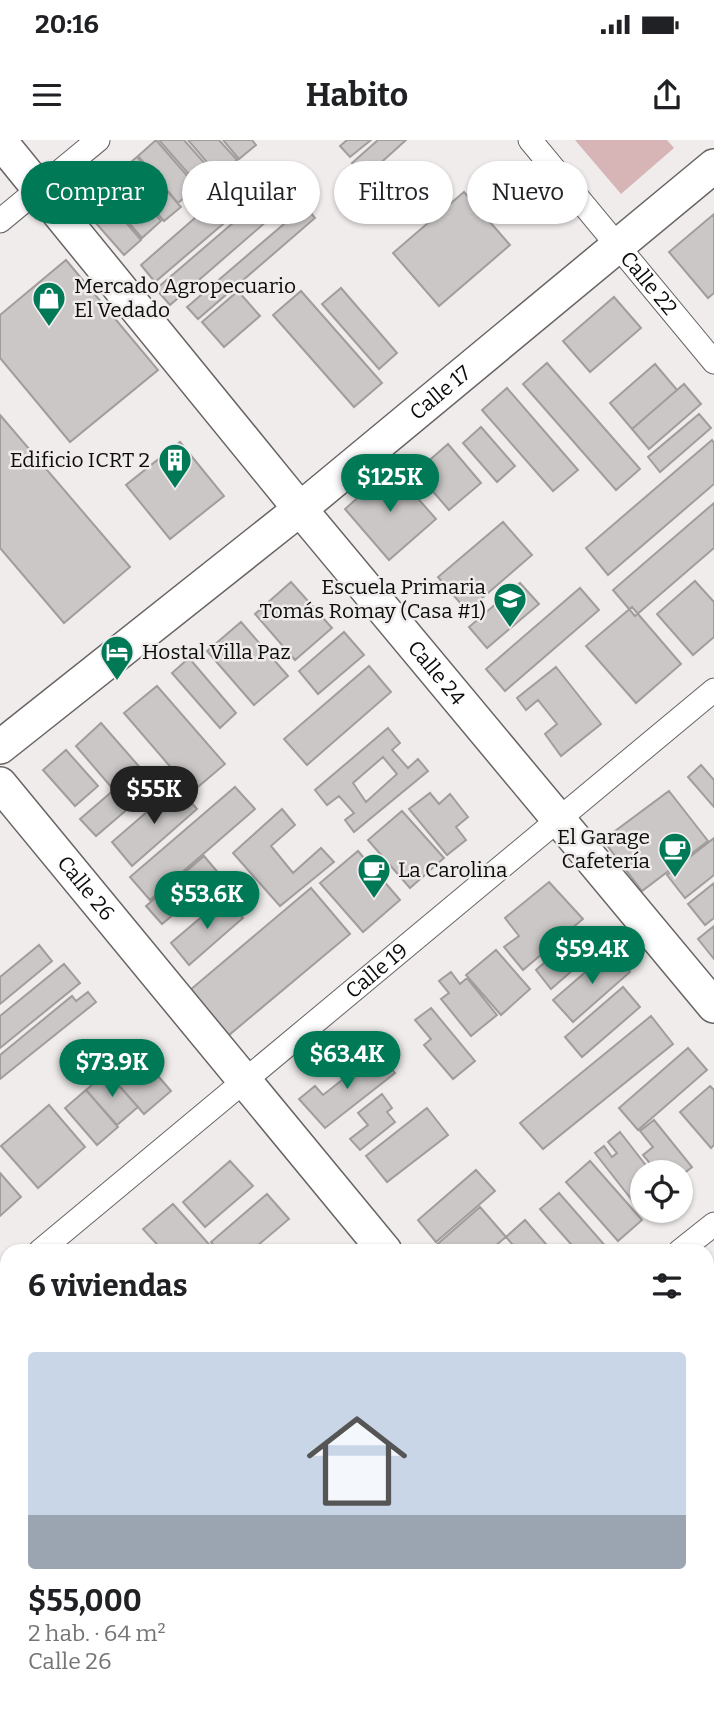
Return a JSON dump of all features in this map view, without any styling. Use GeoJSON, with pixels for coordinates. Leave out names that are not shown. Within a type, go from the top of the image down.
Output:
{"type":"FeatureCollection","features":[{"type":"Feature","properties":{"kind":"street"},"geometry":{"type":"LineString","coordinates":[[73,161],[98,140]]}},
{"type":"Feature","properties":{"kind":"street","name":"Calle 22"},"geometry":{"type":"LineString","coordinates":[[530,140],[714,362]]}},
{"type":"Feature","properties":{"kind":"street","name":"Calle 24"},"geometry":{"type":"LineString","coordinates":[[0,141],[21,166]]}},
{"type":"Feature","properties":{"kind":"street","name":"Calle 17"},"geometry":{"type":"LineString","coordinates":[[0,747],[300,509],[714,166]]}},
{"type":"Feature","properties":{"kind":"street"},"geometry":{"type":"LineString","coordinates":[[0,221],[21,204]]}},
{"type":"Feature","properties":{"kind":"street","name":"Calle 24"},"geometry":{"type":"LineString","coordinates":[[69,224],[300,509],[714,1006]]}},
{"type":"Feature","properties":{"kind":"street","name":"Calle 19"},"geometry":{"type":"LineString","coordinates":[[48,1244],[714,690]]}},
{"type":"Feature","properties":{"kind":"street","name":"Calle 26"},"geometry":{"type":"LineString","coordinates":[[0,784],[380,1244]]}},
{"type":"Feature","properties":{"kind":"street"},"geometry":{"type":"LineString","coordinates":[[689,1244],[714,1224]]}},
{"type":"Feature","properties":{"kind":"shaded area"},"geometry":{"type":"Polygon","coordinates":[[[575,140],[667,140],[674,148],[621,194],[575,140]]]}},
{"type":"Feature","properties":{"kind":"building"},"geometry":{"type":"Polygon","coordinates":[[[156,140],[182,170],[182,200],[178,203],[168,191],[168,161],[142,161],[138,156],[156,140]]]}},
{"type":"Feature","properties":{"kind":"building"},"geometry":{"type":"Polygon","coordinates":[[[159,140],[184,140],[203,161],[182,161],[182,166],[159,140]]]}},
{"type":"Feature","properties":{"kind":"building"},"geometry":{"type":"Polygon","coordinates":[[[188,140],[219,140],[237,160],[236,161],[206,161],[188,140]]]}},
{"type":"Feature","properties":{"kind":"building"},"geometry":{"type":"Polygon","coordinates":[[[223,140],[252,140],[256,145],[239,159],[223,140]]]}},
{"type":"Feature","properties":{"kind":"building"},"geometry":{"type":"Polygon","coordinates":[[[347,140],[371,140],[350,157],[340,146],[347,140]]]}},
{"type":"Feature","properties":{"kind":"building"},"geometry":{"type":"Polygon","coordinates":[[[378,140],[406,140],[383,161],[354,161],[378,140]]]}},
{"type":"Feature","properties":{"kind":"building"},"geometry":{"type":"Polygon","coordinates":[[[168,192],[181,207],[168,218],[168,192]]]}},
{"type":"Feature","properties":{"kind":"building"},"geometry":{"type":"Polygon","coordinates":[[[464,192],[467,195],[467,224],[492,224],[510,245],[439,306],[393,253],[427,224],[453,224],[453,201],[464,192]]]}},
{"type":"Feature","properties":{"kind":"building"},"geometry":{"type":"Polygon","coordinates":[[[714,214],[714,293],[708,298],[669,252],[714,214]]]}},
{"type":"Feature","properties":{"kind":"building"},"geometry":{"type":"Polygon","coordinates":[[[97,224],[127,224],[141,240],[124,255],[97,224]]]}},
{"type":"Feature","properties":{"kind":"building"},"geometry":{"type":"Polygon","coordinates":[[[130,224],[158,224],[142,238],[130,224]]]}},
{"type":"Feature","properties":{"kind":"building"},"geometry":{"type":"Polygon","coordinates":[[[188,224],[223,224],[155,282],[141,265],[188,224]]]}},
{"type":"Feature","properties":{"kind":"building"},"geometry":{"type":"Polygon","coordinates":[[[232,224],[263,224],[170,305],[156,289],[232,224]]]}},
{"type":"Feature","properties":{"kind":"building"},"geometry":{"type":"Polygon","coordinates":[[[284,224],[308,224],[198,319],[187,307],[284,224]]]}},
{"type":"Feature","properties":{"kind":"building"},"geometry":{"type":"Polygon","coordinates":[[[66,260],[158,370],[70,442],[0,358],[0,315],[66,260]]]}},
{"type":"Feature","properties":{"kind":"building"},"geometry":{"type":"Polygon","coordinates":[[[341,288],[397,353],[379,369],[322,304],[341,288]]]}},
{"type":"Feature","properties":{"kind":"building"},"geometry":{"type":"Polygon","coordinates":[[[238,291],[260,316],[224,347],[202,322],[238,291]]]}},
{"type":"Feature","properties":{"kind":"building"},"geometry":{"type":"Polygon","coordinates":[[[301,291],[382,383],[354,407],[273,315],[301,291]]]}},
{"type":"Feature","properties":{"kind":"building"},"geometry":{"type":"Polygon","coordinates":[[[614,297],[641,328],[590,372],[563,341],[614,297]]]}},
{"type":"Feature","properties":{"kind":"building"},"geometry":{"type":"Polygon","coordinates":[[[547,363],[640,469],[616,490],[523,384],[547,363]]]}},
{"type":"Feature","properties":{"kind":"building"},"geometry":{"type":"Polygon","coordinates":[[[655,364],[677,390],[632,429],[610,403],[655,364]]]}},
{"type":"Feature","properties":{"kind":"building"},"geometry":{"type":"Polygon","coordinates":[[[684,384],[701,404],[649,449],[632,429],[684,384]]]}},
{"type":"Feature","properties":{"kind":"building"},"geometry":{"type":"Polygon","coordinates":[[[507,388],[578,470],[553,491],[482,410],[507,388]]]}},
{"type":"Feature","properties":{"kind":"building"},"geometry":{"type":"Polygon","coordinates":[[[699,414],[711,428],[660,472],[648,457],[699,414]]]}},
{"type":"Feature","properties":{"kind":"building"},"geometry":{"type":"Polygon","coordinates":[[[0,415],[130,567],[64,623],[0,548],[0,415]]]}},
{"type":"Feature","properties":{"kind":"building"},"geometry":{"type":"Polygon","coordinates":[[[481,427],[515,466],[497,482],[463,443],[481,427]]]}},
{"type":"Feature","properties":{"kind":"building"},"geometry":{"type":"Polygon","coordinates":[[[712,440],[714,484],[608,575],[586,548],[712,440]]]}},
{"type":"Feature","properties":{"kind":"building","name":"Edificio ICRT 2"},"geometry":{"type":"Polygon","coordinates":[[[180,442],[224,496],[170,539],[126,485],[180,442]]]}},
{"type":"Feature","properties":{"kind":"building"},"geometry":{"type":"Polygon","coordinates":[[[448,444],[481,483],[449,510],[416,472],[448,444]]]}},
{"type":"Feature","properties":{"kind":"building"},"geometry":{"type":"Polygon","coordinates":[[[391,468],[436,519],[389,560],[345,509],[391,468]]]}},
{"type":"Feature","properties":{"kind":"building"},"geometry":{"type":"Polygon","coordinates":[[[714,503],[714,548],[635,616],[613,590],[714,503]]]}},
{"type":"Feature","properties":{"kind":"building"},"geometry":{"type":"Polygon","coordinates":[[[503,522],[532,555],[467,611],[438,577],[503,522]]]}},
{"type":"Feature","properties":{"kind":"building"},"geometry":{"type":"Polygon","coordinates":[[[695,581],[714,602],[714,637],[693,655],[657,614],[695,581]]]}},
{"type":"Feature","properties":{"kind":"building"},"geometry":{"type":"Polygon","coordinates":[[[291,582],[332,628],[295,660],[255,614],[291,582]]]}},
{"type":"Feature","properties":{"kind":"building"},"geometry":{"type":"Polygon","coordinates":[[[520,583],[539,604],[487,648],[469,627],[520,583]]]}},
{"type":"Feature","properties":{"kind":"building"},"geometry":{"type":"Polygon","coordinates":[[[580,588],[599,610],[505,691],[486,669],[580,588]]]}},
{"type":"Feature","properties":{"kind":"building"},"geometry":{"type":"Polygon","coordinates":[[[632,607],[681,664],[636,703],[586,646],[632,607]]]}},
{"type":"Feature","properties":{"kind":"building"},"geometry":{"type":"Polygon","coordinates":[[[241,622],[288,676],[254,705],[207,651],[241,622]]]}},
{"type":"Feature","properties":{"kind":"building"},"geometry":{"type":"Polygon","coordinates":[[[344,632],[364,655],[318,694],[299,671],[344,632]]]}},
{"type":"Feature","properties":{"kind":"building"},"geometry":{"type":"Polygon","coordinates":[[[189,658],[236,713],[220,728],[172,673],[189,658]]]}},
{"type":"Feature","properties":{"kind":"building"},"geometry":{"type":"Polygon","coordinates":[[[369,666],[391,692],[307,765],[284,739],[369,666]]]}},
{"type":"Feature","properties":{"kind":"building"},"geometry":{"type":"Polygon","coordinates":[[[556,667],[601,724],[561,756],[545,734],[557,724],[538,700],[526,710],[517,698],[556,667]]]}},
{"type":"Feature","properties":{"kind":"building"},"geometry":{"type":"Polygon","coordinates":[[[157,686],[225,764],[192,792],[124,713],[157,686]]]}},
{"type":"Feature","properties":{"kind":"building"},"geometry":{"type":"Polygon","coordinates":[[[101,723],[157,787],[131,810],[76,746],[101,723]]]}},
{"type":"Feature","properties":{"kind":"building"},"geometry":{"type":"Polygon","coordinates":[[[388,728],[400,743],[392,750],[408,768],[418,759],[428,771],[354,832],[345,820],[354,813],[339,796],[327,805],[315,790],[388,728]],[[383,757],[353,783],[366,802],[397,774],[383,757]]]}},
{"type":"Feature","properties":{"kind":"building"},"geometry":{"type":"Polygon","coordinates":[[[66,750],[98,786],[75,806],[43,770],[66,750]]]}},
{"type":"Feature","properties":{"kind":"building"},"geometry":{"type":"Polygon","coordinates":[[[701,765],[714,780],[714,807],[688,777],[701,765]]]}},
{"type":"Feature","properties":{"kind":"building"},"geometry":{"type":"Polygon","coordinates":[[[177,786],[197,809],[132,866],[112,842],[177,786]]]}},
{"type":"Feature","properties":{"kind":"building"},"geometry":{"type":"Polygon","coordinates":[[[235,787],[255,809],[150,900],[130,877],[235,787]]]}},
{"type":"Feature","properties":{"kind":"building"},"geometry":{"type":"Polygon","coordinates":[[[115,789],[130,807],[96,836],[80,819],[115,789]]]}},
{"type":"Feature","properties":{"kind":"building"},"geometry":{"type":"Polygon","coordinates":[[[669,791],[708,841],[642,891],[603,840],[669,791]]]}},
{"type":"Feature","properties":{"kind":"building"},"geometry":{"type":"Polygon","coordinates":[[[430,793],[439,804],[450,794],[468,817],[456,827],[466,840],[447,855],[409,809],[430,793]]]}},
{"type":"Feature","properties":{"kind":"building"},"geometry":{"type":"Polygon","coordinates":[[[282,809],[295,825],[271,846],[293,873],[321,848],[334,862],[280,906],[233,853],[282,809]]]}},
{"type":"Feature","properties":{"kind":"building"},"geometry":{"type":"Polygon","coordinates":[[[402,811],[444,858],[410,888],[368,840],[402,811]]]}},
{"type":"Feature","properties":{"kind":"building"},"geometry":{"type":"Polygon","coordinates":[[[714,838],[714,875],[685,898],[667,875],[714,838]]]}},
{"type":"Feature","properties":{"kind":"building"},"geometry":{"type":"Polygon","coordinates":[[[358,851],[400,900],[363,932],[320,883],[358,851]]]}},
{"type":"Feature","properties":{"kind":"building"},"geometry":{"type":"Polygon","coordinates":[[[204,856],[220,875],[162,924],[146,906],[204,856]]]}},
{"type":"Feature","properties":{"kind":"building"},"geometry":{"type":"Polygon","coordinates":[[[549,882],[583,919],[523,970],[504,947],[519,936],[505,918],[549,882]]]}},
{"type":"Feature","properties":{"kind":"building"},"geometry":{"type":"Polygon","coordinates":[[[714,883],[714,918],[705,925],[688,904],[714,883]]]}},
{"type":"Feature","properties":{"kind":"building"},"geometry":{"type":"Polygon","coordinates":[[[311,888],[350,934],[229,1035],[190,990],[311,888]]]}},
{"type":"Feature","properties":{"kind":"building"},"geometry":{"type":"Polygon","coordinates":[[[225,897],[243,918],[189,965],[171,943],[225,897]]]}},
{"type":"Feature","properties":{"kind":"building"},"geometry":{"type":"Polygon","coordinates":[[[714,926],[714,959],[698,939],[714,926]]]}},
{"type":"Feature","properties":{"kind":"building"},"geometry":{"type":"Polygon","coordinates":[[[581,931],[597,949],[551,989],[536,970],[581,931]]]}},
{"type":"Feature","properties":{"kind":"building"},"geometry":{"type":"Polygon","coordinates":[[[39,945],[52,961],[0,1004],[0,977],[39,945]]]}},
{"type":"Feature","properties":{"kind":"building"},"geometry":{"type":"Polygon","coordinates":[[[496,950],[530,989],[501,1015],[466,975],[496,950]]]}},
{"type":"Feature","properties":{"kind":"building"},"geometry":{"type":"Polygon","coordinates":[[[611,950],[630,972],[573,1022],[553,1000],[611,950]]]}},
{"type":"Feature","properties":{"kind":"building"},"geometry":{"type":"Polygon","coordinates":[[[64,964],[80,983],[0,1048],[0,1016],[64,964]]]}},
{"type":"Feature","properties":{"kind":"building"},"geometry":{"type":"Polygon","coordinates":[[[451,972],[460,984],[467,978],[497,1015],[471,1036],[441,999],[449,993],[439,981],[451,972]]]}},
{"type":"Feature","properties":{"kind":"building"},"geometry":{"type":"Polygon","coordinates":[[[623,987],[640,1007],[582,1057],[565,1037],[623,987]]]}},
{"type":"Feature","properties":{"kind":"building"},"geometry":{"type":"Polygon","coordinates":[[[88,992],[96,1002],[0,1079],[0,1055],[72,996],[76,1001],[88,992]]]}},
{"type":"Feature","properties":{"kind":"building"},"geometry":{"type":"Polygon","coordinates":[[[431,1008],[475,1061],[453,1079],[424,1045],[431,1039],[415,1020],[431,1008]]]}},
{"type":"Feature","properties":{"kind":"building"},"geometry":{"type":"Polygon","coordinates":[[[651,1016],[673,1044],[543,1149],[520,1123],[651,1016]]]}},
{"type":"Feature","properties":{"kind":"building"},"geometry":{"type":"Polygon","coordinates":[[[134,1048],[171,1091],[144,1114],[107,1072],[134,1048]]]}},
{"type":"Feature","properties":{"kind":"building"},"geometry":{"type":"Polygon","coordinates":[[[688,1048],[707,1070],[638,1130],[619,1108],[688,1048]]]}},
{"type":"Feature","properties":{"kind":"building"},"geometry":{"type":"Polygon","coordinates":[[[378,1052],[395,1073],[325,1128],[299,1099],[315,1086],[323,1095],[378,1052]]]}},
{"type":"Feature","properties":{"kind":"building"},"geometry":{"type":"Polygon","coordinates":[[[107,1072],[138,1107],[117,1125],[86,1090],[107,1072]]]}},
{"type":"Feature","properties":{"kind":"building"},"geometry":{"type":"Polygon","coordinates":[[[710,1086],[714,1090],[714,1145],[711,1148],[680,1112],[710,1086]]]}},
{"type":"Feature","properties":{"kind":"building"},"geometry":{"type":"Polygon","coordinates":[[[86,1090],[118,1127],[97,1145],[65,1108],[86,1090]]]}},
{"type":"Feature","properties":{"kind":"building"},"geometry":{"type":"Polygon","coordinates":[[[382,1094],[392,1108],[387,1112],[395,1122],[360,1150],[350,1139],[368,1125],[358,1113],[382,1094]]]}},
{"type":"Feature","properties":{"kind":"building"},"geometry":{"type":"Polygon","coordinates":[[[49,1105],[85,1147],[38,1188],[1,1146],[49,1105]]]}},
{"type":"Feature","properties":{"kind":"building"},"geometry":{"type":"Polygon","coordinates":[[[427,1108],[448,1135],[387,1182],[366,1156],[427,1108]]]}},
{"type":"Feature","properties":{"kind":"building"},"geometry":{"type":"Polygon","coordinates":[[[654,1120],[686,1160],[647,1160],[643,1155],[653,1147],[640,1131],[654,1120]]]}},
{"type":"Feature","properties":{"kind":"building"},"geometry":{"type":"Polygon","coordinates":[[[620,1132],[642,1160],[630,1160],[630,1198],[595,1153],[604,1146],[612,1157],[617,1153],[608,1142],[620,1132]]]}},
{"type":"Feature","properties":{"kind":"building"},"geometry":{"type":"Polygon","coordinates":[[[230,1161],[253,1186],[205,1227],[183,1202],[230,1161]]]}},
{"type":"Feature","properties":{"kind":"building"},"geometry":{"type":"Polygon","coordinates":[[[590,1161],[630,1206],[630,1223],[639,1223],[618,1241],[566,1182],[590,1161]]]}},
{"type":"Feature","properties":{"kind":"building"},"geometry":{"type":"Polygon","coordinates":[[[476,1170],[495,1191],[436,1242],[418,1220],[476,1170]]]}},
{"type":"Feature","properties":{"kind":"building"},"geometry":{"type":"Polygon","coordinates":[[[0,1173],[21,1197],[0,1216],[0,1173]]]}},
{"type":"Feature","properties":{"kind":"building"},"geometry":{"type":"Polygon","coordinates":[[[559,1193],[604,1244],[571,1244],[540,1209],[559,1193]]]}},
{"type":"Feature","properties":{"kind":"building"},"geometry":{"type":"Polygon","coordinates":[[[267,1194],[289,1219],[259,1244],[211,1242],[267,1194]]]}},
{"type":"Feature","properties":{"kind":"building"},"geometry":{"type":"Polygon","coordinates":[[[173,1204],[209,1244],[157,1244],[143,1229],[173,1204]]]}},
{"type":"Feature","properties":{"kind":"building"},"geometry":{"type":"Polygon","coordinates":[[[480,1207],[506,1237],[498,1244],[438,1244],[480,1207]]]}},
{"type":"Feature","properties":{"kind":"building"},"geometry":{"type":"Polygon","coordinates":[[[525,1220],[546,1244],[512,1244],[506,1237],[525,1220]]]}},
{"type":"Feature","properties":{"kind":"place","name":"Mercado Agropecuario El Vedado"},"geometry":{"type":"Point","coordinates":[49,328]}},
{"type":"Feature","properties":{"kind":"place","name":"Edificio ICRT 2"},"geometry":{"type":"Point","coordinates":[175,490]}},
{"type":"Feature","properties":{"kind":"place","name":"Escuela Primaria Tomás Romay (Casa #1)"},"geometry":{"type":"Point","coordinates":[510,629]}},
{"type":"Feature","properties":{"kind":"place","name":"Hostal Villa Paz"},"geometry":{"type":"Point","coordinates":[117,682]}},
{"type":"Feature","properties":{"kind":"place","name":"El Garage Cafetería"},"geometry":{"type":"Point","coordinates":[675,879]}},
{"type":"Feature","properties":{"kind":"place","name":"La Carolina"},"geometry":{"type":"Point","coordinates":[374,900]}}]}
